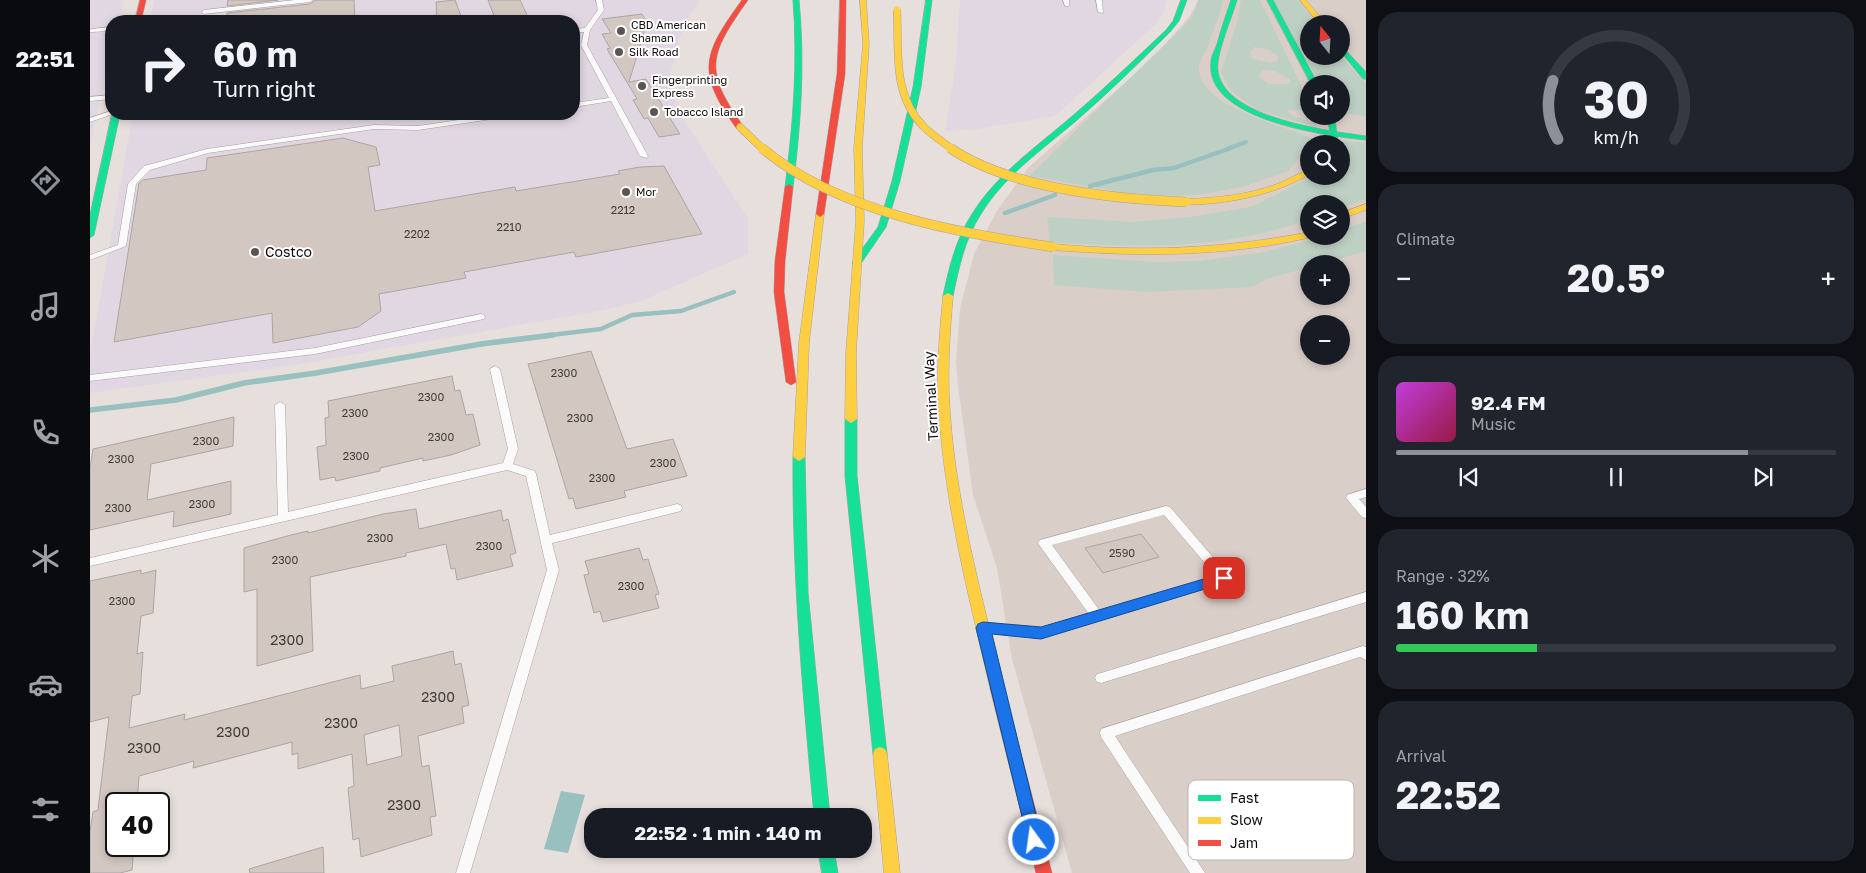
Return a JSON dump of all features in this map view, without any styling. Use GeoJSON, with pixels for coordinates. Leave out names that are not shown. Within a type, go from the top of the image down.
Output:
{"type":"FeatureCollection","features":[{"type":"Feature","properties":{"kind":"main road"},"geometry":{"type":"LineString","coordinates":[[139,15],[143,0]]}},
{"type":"Feature","properties":{"kind":"main road"},"geometry":{"type":"LineString","coordinates":[[745,0],[722,29],[711,59],[713,79],[719,98],[740,127],[758,145],[802,175],[873,207],[934,226],[992,239],[1086,251],[1178,253],[1220,251],[1300,237]]}},
{"type":"Feature","properties":{"kind":"main road"},"geometry":{"type":"LineString","coordinates":[[796,0],[799,79],[790,182],[780,264],[782,331],[799,428]]}},
{"type":"Feature","properties":{"kind":"main road"},"geometry":{"type":"LineString","coordinates":[[821,808],[807,668],[800,552],[799,428],[808,299],[843,61],[843,0]]}},
{"type":"Feature","properties":{"kind":"main road"},"geometry":{"type":"LineString","coordinates":[[863,0],[866,44],[858,148],[860,221],[850,353],[851,476],[892,873]]}},
{"type":"Feature","properties":{"kind":"main road"},"geometry":{"type":"LineString","coordinates":[[857,263],[882,227],[896,181],[918,80],[929,0]]}},
{"type":"Feature","properties":{"kind":"main road","name":"Terminal Way"},"geometry":{"type":"LineString","coordinates":[[1044,873],[1006,726],[960,524],[947,434],[944,391],[945,317],[955,256],[969,224],[992,191],[1015,166],[1075,117],[1168,31],[1178,16],[1184,0]]}},
{"type":"Feature","properties":{"kind":"main road"},"geometry":{"type":"LineString","coordinates":[[1234,0],[1231,17],[1213,66],[1215,80],[1225,93],[1250,110],[1285,124],[1328,134],[1366,138]]}},
{"type":"Feature","properties":{"kind":"main road"},"geometry":{"type":"LineString","coordinates":[[1270,0],[1310,75]]}},
{"type":"Feature","properties":{"kind":"main road"},"geometry":{"type":"LineString","coordinates":[[1303,0],[1316,15]]}},
{"type":"Feature","properties":{"kind":"main road"},"geometry":{"type":"LineString","coordinates":[[896,5],[901,78],[905,102],[920,123],[940,140],[981,163],[1050,186],[1117,199],[1186,202],[1232,198],[1267,191],[1300,176]]}},
{"type":"Feature","properties":{"kind":"main road"},"geometry":{"type":"LineString","coordinates":[[1350,57],[1366,77]]}},
{"type":"Feature","properties":{"kind":"main road"},"geometry":{"type":"LineString","coordinates":[[90,235],[115,120]]}},
{"type":"Feature","properties":{"kind":"main road"},"geometry":{"type":"LineString","coordinates":[[1350,213],[1366,207]]}},
{"type":"Feature","properties":{"kind":"main road"},"geometry":{"type":"LineString","coordinates":[[1350,221],[1366,217]]}},
{"type":"Feature","properties":{"kind":"main road"},"geometry":{"type":"LineString","coordinates":[[1264,244],[1300,231]]}},
{"type":"Feature","properties":{"kind":"main road"},"geometry":{"type":"LineString","coordinates":[[828,858],[830,873]]}},
{"type":"Feature","properties":{"kind":"lane"},"geometry":{"type":"LineString","coordinates":[[204,12],[310,0]]}},
{"type":"Feature","properties":{"kind":"lane"},"geometry":{"type":"LineString","coordinates":[[599,0],[601,10],[587,30],[584,45],[644,156]]}},
{"type":"Feature","properties":{"kind":"lane"},"geometry":{"type":"LineString","coordinates":[[1099,0],[1102,12]]}},
{"type":"Feature","properties":{"kind":"lane"},"geometry":{"type":"LineString","coordinates":[[90,39],[91,31],[105,30]]}},
{"type":"Feature","properties":{"kind":"lane"},"geometry":{"type":"LineString","coordinates":[[580,31],[587,30]]}},
{"type":"Feature","properties":{"kind":"lane"},"geometry":{"type":"LineString","coordinates":[[90,100],[105,98]]}},
{"type":"Feature","properties":{"kind":"lane"},"geometry":{"type":"LineString","coordinates":[[580,104],[613,99]]}},
{"type":"Feature","properties":{"kind":"lane"},"geometry":{"type":"LineString","coordinates":[[90,120],[105,115]]}},
{"type":"Feature","properties":{"kind":"lane"},"geometry":{"type":"LineString","coordinates":[[90,258],[122,246],[132,184],[148,168],[207,151],[374,127],[418,128],[472,120]]}},
{"type":"Feature","properties":{"kind":"lane"},"geometry":{"type":"LineString","coordinates":[[90,378],[316,351],[481,317]]}},
{"type":"Feature","properties":{"kind":"lane"},"geometry":{"type":"LineString","coordinates":[[495,369],[513,449],[507,466]]}},
{"type":"Feature","properties":{"kind":"lane"},"geometry":{"type":"LineString","coordinates":[[280,404],[284,518]]}},
{"type":"Feature","properties":{"kind":"lane"},"geometry":{"type":"LineString","coordinates":[[90,562],[507,466],[531,474],[553,570],[463,873]]}},
{"type":"Feature","properties":{"kind":"lane"},"geometry":{"type":"LineString","coordinates":[[1366,494],[1351,498],[1366,514]]}},
{"type":"Feature","properties":{"kind":"lane"},"geometry":{"type":"LineString","coordinates":[[546,540],[677,508]]}},
{"type":"Feature","properties":{"kind":"lane"},"geometry":{"type":"LineString","coordinates":[[983,628],[1041,633],[1224,578],[1166,510],[1044,543],[1097,616]]}},
{"type":"Feature","properties":{"kind":"lane"},"geometry":{"type":"LineString","coordinates":[[1101,678],[1366,597]]}},
{"type":"Feature","properties":{"kind":"lane"},"geometry":{"type":"LineString","coordinates":[[1188,858],[1106,733],[1363,651],[1366,655]]}},
{"type":"Feature","properties":{"kind":"lane"},"geometry":{"type":"LineString","coordinates":[[1189,860],[1198,873]]}},
{"type":"Feature","properties":{"kind":"shaded area"},"geometry":{"type":"Polygon","coordinates":[[[90,0],[124,0],[120,15],[105,15],[105,78],[90,143],[90,0]]]}},
{"type":"Feature","properties":{"kind":"shaded area"},"geometry":{"type":"Polygon","coordinates":[[[154,0],[340,0],[204,15],[151,15],[154,0]]]}},
{"type":"Feature","properties":{"kind":"shaded area"},"geometry":{"type":"Polygon","coordinates":[[[353,0],[700,0],[688,18],[678,43],[670,74],[671,89],[682,117],[748,219],[748,254],[641,301],[604,310],[294,365],[90,393],[90,354],[132,120],[580,120],[580,15],[356,15],[353,0]]]}},
{"type":"Feature","properties":{"kind":"shaded area"},"geometry":{"type":"Polygon","coordinates":[[[960,0],[1167,0],[1163,13],[1156,24],[1055,116],[978,129],[945,131],[956,63],[960,0]]]}},
{"type":"Feature","properties":{"kind":"shaded area"},"geometry":{"type":"Polygon","coordinates":[[[1198,0],[1366,0],[1366,873],[1072,873],[1012,659],[997,568],[973,495],[956,361],[960,309],[974,254],[998,209],[1028,168],[1152,59],[1190,16],[1198,0]]]}},
{"type":"Feature","properties":{"kind":"green space"},"geometry":{"type":"Polygon","coordinates":[[[1199,0],[1223,0],[1199,71],[1204,84],[1215,96],[1230,106],[1304,135],[1300,135],[1300,157],[1288,171],[1242,187],[1197,195],[1144,196],[1029,176],[1185,25],[1192,17],[1199,0]]]}},
{"type":"Feature","properties":{"kind":"green space"},"geometry":{"type":"Polygon","coordinates":[[[1241,0],[1260,0],[1300,83],[1300,111],[1286,110],[1293,116],[1300,118],[1300,123],[1258,110],[1231,91],[1221,72],[1238,20],[1241,0]],[[1254,47],[1250,53],[1252,59],[1271,63],[1278,61],[1278,56],[1268,49],[1254,47]],[[1263,70],[1258,76],[1269,84],[1288,84],[1291,82],[1290,79],[1275,71],[1263,70]]]}},
{"type":"Feature","properties":{"kind":"green space"},"geometry":{"type":"Polygon","coordinates":[[[1273,0],[1298,0],[1309,15],[1300,15],[1300,48],[1273,0]]]}},
{"type":"Feature","properties":{"kind":"green space"},"geometry":{"type":"Polygon","coordinates":[[[1309,65],[1349,65],[1366,84],[1366,118],[1365,116],[1350,114],[1350,75],[1315,75],[1309,65]]]}},
{"type":"Feature","properties":{"kind":"green space"},"geometry":{"type":"Polygon","coordinates":[[[1350,142],[1366,143],[1366,199],[1350,205],[1350,195],[1300,195],[1300,222],[1246,237],[1148,246],[1050,242],[1047,217],[1132,222],[1190,217],[1251,207],[1300,182],[1300,185],[1350,185],[1350,142]]]}},
{"type":"Feature","properties":{"kind":"green space"},"geometry":{"type":"Polygon","coordinates":[[[1366,222],[1366,251],[1350,256],[1300,255],[1300,270],[1266,279],[1252,287],[1147,292],[1054,285],[1053,255],[1153,262],[1200,261],[1265,252],[1300,243],[1300,245],[1350,245],[1350,227],[1366,222]]]}},
{"type":"Feature","properties":{"kind":"water"},"geometry":{"type":"Polygon","coordinates":[[[561,791],[585,795],[568,853],[544,849],[561,791]]]}},
{"type":"Feature","properties":{"kind":"building"},"geometry":{"type":"Polygon","coordinates":[[[228,0],[278,0],[227,6],[228,0]]]}},
{"type":"Feature","properties":{"kind":"building"},"geometry":{"type":"Polygon","coordinates":[[[315,0],[354,0],[355,15],[227,15],[227,13],[310,4],[315,0]]]}},
{"type":"Feature","properties":{"kind":"building"},"geometry":{"type":"Polygon","coordinates":[[[455,0],[461,15],[437,15],[436,2],[455,0]]]}},
{"type":"Feature","properties":{"kind":"building"},"geometry":{"type":"Polygon","coordinates":[[[488,0],[520,0],[527,15],[494,15],[488,0]]]}},
{"type":"Feature","properties":{"kind":"building"},"geometry":{"type":"Polygon","coordinates":[[[642,14],[647,22],[629,82],[646,79],[680,134],[659,137],[648,118],[644,119],[633,100],[637,99],[607,49],[610,48],[602,34],[611,33],[602,19],[642,14]]]}},
{"type":"Feature","properties":{"kind":"building","name":"Costco"},"geometry":{"type":"Polygon","coordinates":[[[343,138],[376,147],[380,165],[368,167],[375,211],[515,187],[516,191],[620,174],[618,171],[640,167],[664,166],[702,234],[576,257],[574,252],[464,272],[466,278],[379,294],[381,311],[358,327],[273,343],[272,313],[114,342],[139,183],[143,180],[206,170],[207,158],[343,138]]]}},
{"type":"Feature","properties":{"kind":"building"},"geometry":{"type":"Polygon","coordinates":[[[591,351],[627,449],[673,439],[687,476],[624,491],[626,497],[576,509],[573,498],[569,499],[528,364],[591,351]]]}},
{"type":"Feature","properties":{"kind":"building"},"geometry":{"type":"Polygon","coordinates":[[[452,376],[455,391],[460,390],[466,415],[473,414],[480,445],[451,455],[423,461],[423,458],[380,468],[380,471],[336,481],[335,477],[320,480],[317,447],[326,445],[325,418],[329,417],[328,401],[452,376]]]}},
{"type":"Feature","properties":{"kind":"building"},"geometry":{"type":"Polygon","coordinates":[[[234,417],[233,446],[151,464],[147,500],[231,481],[231,514],[173,527],[174,511],[90,530],[90,468],[93,449],[234,417]]]}},
{"type":"Feature","properties":{"kind":"building"},"geometry":{"type":"Polygon","coordinates":[[[416,509],[419,529],[501,510],[503,521],[508,519],[516,553],[510,555],[513,566],[457,580],[455,568],[451,569],[446,544],[406,553],[406,556],[310,577],[313,651],[257,666],[257,589],[244,592],[244,548],[308,531],[308,533],[383,514],[416,509]]]}},
{"type":"Feature","properties":{"kind":"building"},"geometry":{"type":"Polygon","coordinates":[[[1141,534],[1159,557],[1103,573],[1085,548],[1141,534]]]}},
{"type":"Feature","properties":{"kind":"building"},"geometry":{"type":"Polygon","coordinates":[[[639,548],[643,560],[648,559],[659,594],[655,595],[659,608],[603,622],[600,611],[594,613],[584,575],[589,574],[585,561],[639,548]]]}},
{"type":"Feature","properties":{"kind":"building"},"geometry":{"type":"Polygon","coordinates":[[[141,570],[141,574],[156,570],[153,613],[141,616],[137,654],[143,652],[140,694],[132,696],[129,728],[185,714],[184,720],[360,675],[361,689],[394,681],[392,666],[453,651],[455,665],[461,663],[469,705],[462,707],[464,723],[418,736],[422,767],[429,765],[436,816],[430,817],[432,835],[361,857],[359,838],[353,840],[348,788],[354,786],[352,754],[298,769],[298,753],[292,755],[292,742],[193,768],[194,761],[139,776],[138,792],[105,792],[105,857],[133,857],[132,870],[120,873],[90,873],[90,831],[93,812],[98,810],[109,717],[90,722],[90,581],[141,570]],[[399,725],[364,735],[367,765],[402,756],[399,725]]]}},
{"type":"Feature","properties":{"kind":"building"},"geometry":{"type":"Polygon","coordinates":[[[323,847],[324,873],[250,873],[249,869],[323,847]]]}},
{"type":"Feature","properties":{"kind":"waterway"},"geometry":{"type":"LineString","coordinates":[[1227,149],[1246,142]]}},
{"type":"Feature","properties":{"kind":"waterway"},"geometry":{"type":"LineString","coordinates":[[1090,186],[1153,170],[1174,168],[1231,148]]}},
{"type":"Feature","properties":{"kind":"waterway"},"geometry":{"type":"LineString","coordinates":[[1005,213],[1055,195]]}},
{"type":"Feature","properties":{"kind":"waterway"},"geometry":{"type":"LineString","coordinates":[[543,336],[601,329],[632,315],[681,311],[734,292]]}},
{"type":"Feature","properties":{"kind":"waterway"},"geometry":{"type":"LineString","coordinates":[[90,410],[176,400],[244,383],[316,373],[481,344],[553,335]]}},
{"type":"Feature","properties":{"kind":"traffic: fast"},"geometry":{"type":"LineString","coordinates":[[789,187],[799,70],[796,0]]}},
{"type":"Feature","properties":{"kind":"traffic: fast"},"geometry":{"type":"LineString","coordinates":[[857,263],[882,227],[896,181],[917,87],[929,0]]}},
{"type":"Feature","properties":{"kind":"traffic: fast"},"geometry":{"type":"LineString","coordinates":[[948,296],[955,264],[964,237],[976,214],[991,194],[1008,175],[1097,98],[1168,31],[1176,21],[1184,0]]}},
{"type":"Feature","properties":{"kind":"traffic: fast"},"geometry":{"type":"LineString","coordinates":[[1234,0],[1214,63],[1217,82],[1230,98],[1249,110],[1273,120],[1299,127],[1366,138]]}},
{"type":"Feature","properties":{"kind":"traffic: fast"},"geometry":{"type":"LineString","coordinates":[[1270,0],[1310,75]]}},
{"type":"Feature","properties":{"kind":"traffic: fast"},"geometry":{"type":"LineString","coordinates":[[1350,58],[1366,77]]}},
{"type":"Feature","properties":{"kind":"traffic: fast"},"geometry":{"type":"LineString","coordinates":[[90,235],[115,120]]}},
{"type":"Feature","properties":{"kind":"traffic: fast"},"geometry":{"type":"LineString","coordinates":[[1332,125],[1334,135]]}},
{"type":"Feature","properties":{"kind":"traffic: fast"},"geometry":{"type":"LineString","coordinates":[[851,419],[851,476],[880,754]]}},
{"type":"Feature","properties":{"kind":"traffic: fast"},"geometry":{"type":"LineString","coordinates":[[799,457],[802,592],[821,808]]}},
{"type":"Feature","properties":{"kind":"traffic: fast"},"geometry":{"type":"LineString","coordinates":[[828,858],[830,873]]}},
{"type":"Feature","properties":{"kind":"traffic: slow"},"geometry":{"type":"LineString","coordinates":[[851,419],[851,353],[860,221],[858,148],[866,44],[863,0]]}},
{"type":"Feature","properties":{"kind":"traffic: slow"},"geometry":{"type":"LineString","coordinates":[[1303,0],[1316,15]]}},
{"type":"Feature","properties":{"kind":"traffic: slow"},"geometry":{"type":"LineString","coordinates":[[897,10],[898,67],[901,90],[905,100],[923,127],[952,149],[989,167],[1030,181],[1073,191],[1154,201],[1186,202]]}},
{"type":"Feature","properties":{"kind":"traffic: slow"},"geometry":{"type":"LineString","coordinates":[[740,127],[767,152],[803,175],[836,192],[870,206],[942,227],[1016,242],[1053,247]]}},
{"type":"Feature","properties":{"kind":"traffic: slow"},"geometry":{"type":"LineString","coordinates":[[1186,202],[1250,195],[1280,186],[1300,177]]}},
{"type":"Feature","properties":{"kind":"traffic: slow"},"geometry":{"type":"LineString","coordinates":[[1350,213],[1366,207]]}},
{"type":"Feature","properties":{"kind":"traffic: slow"},"geometry":{"type":"LineString","coordinates":[[799,457],[804,343],[820,214]]}},
{"type":"Feature","properties":{"kind":"traffic: slow"},"geometry":{"type":"LineString","coordinates":[[1053,247],[1118,252],[1182,252],[1245,246],[1300,237]]}},
{"type":"Feature","properties":{"kind":"traffic: slow"},"geometry":{"type":"LineString","coordinates":[[948,296],[943,345],[944,395],[954,494],[997,688]]}},
{"type":"Feature","properties":{"kind":"traffic: slow"},"geometry":{"type":"LineString","coordinates":[[880,754],[892,873]]}},
{"type":"Feature","properties":{"kind":"traffic: jam"},"geometry":{"type":"LineString","coordinates":[[139,15],[143,0]]}},
{"type":"Feature","properties":{"kind":"traffic: jam"},"geometry":{"type":"LineString","coordinates":[[740,127],[717,92],[712,63],[715,49],[722,34],[745,0]]}},
{"type":"Feature","properties":{"kind":"traffic: jam"},"geometry":{"type":"LineString","coordinates":[[820,214],[841,74],[843,0]]}},
{"type":"Feature","properties":{"kind":"traffic: jam"},"geometry":{"type":"LineString","coordinates":[[789,187],[780,261],[779,292],[791,382]]}},
{"type":"Feature","properties":{"kind":"traffic: jam"},"geometry":{"type":"LineString","coordinates":[[997,688],[1044,873]]}},
{"type":"Feature","properties":{"kind":"place","name":"CBD American Shaman"},"geometry":{"type":"Point","coordinates":[621,31]}},
{"type":"Feature","properties":{"kind":"place","name":"Silk Road"},"geometry":{"type":"Point","coordinates":[619,52]}},
{"type":"Feature","properties":{"kind":"place","name":"Fingerprinting Express"},"geometry":{"type":"Point","coordinates":[642,86]}},
{"type":"Feature","properties":{"kind":"place","name":"Tobacco Island"},"geometry":{"type":"Point","coordinates":[654,112]}},
{"type":"Feature","properties":{"kind":"place","name":"Mor"},"geometry":{"type":"Point","coordinates":[626,192]}},
{"type":"Feature","properties":{"kind":"place","name":"Costco"},"geometry":{"type":"Point","coordinates":[255,252]}},
{"type":"Feature","properties":{"kind":"route"},"geometry":{"type":"LineString","coordinates":[[1034,840],[983,628],[1041,633],[1224,578]]}}]}
